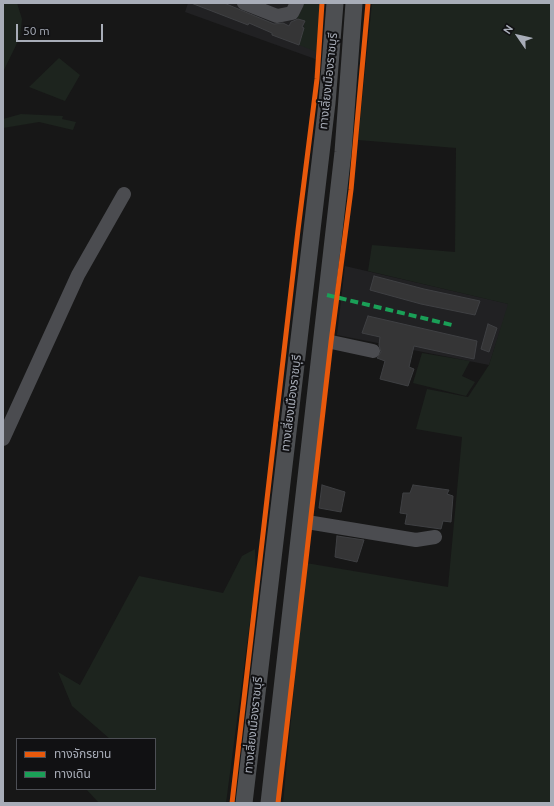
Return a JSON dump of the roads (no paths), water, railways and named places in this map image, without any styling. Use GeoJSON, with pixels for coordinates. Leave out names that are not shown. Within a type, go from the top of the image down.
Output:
{"type":"FeatureCollection","features":[{"type":"Feature","properties":{"kind":"main road","name":"ทางเลี่ยงเมืองราชบุรี"},"geometry":{"type":"LineString","coordinates":[[244,803],[327,103],[335,3]]}},
{"type":"Feature","properties":{"kind":"main road","name":"ทางเลี่ยงเมืองราชบุรี"},"geometry":{"type":"LineString","coordinates":[[269,803],[343,152],[354,3]]}},
{"type":"Feature","properties":{"kind":"main road"},"geometry":{"type":"LineString","coordinates":[[327,103],[347,105]]}},
{"type":"Feature","properties":{"kind":"street"},"geometry":{"type":"LineString","coordinates":[[244,3],[277,16],[292,13],[297,3]]}},
{"type":"Feature","properties":{"kind":"street"},"geometry":{"type":"LineString","coordinates":[[3,439],[78,275],[124,194]]}},
{"type":"Feature","properties":{"kind":"street"},"geometry":{"type":"LineString","coordinates":[[322,340],[373,351]]}},
{"type":"Feature","properties":{"kind":"street"},"geometry":{"type":"LineString","coordinates":[[301,521],[416,540],[435,537]]}}]}
